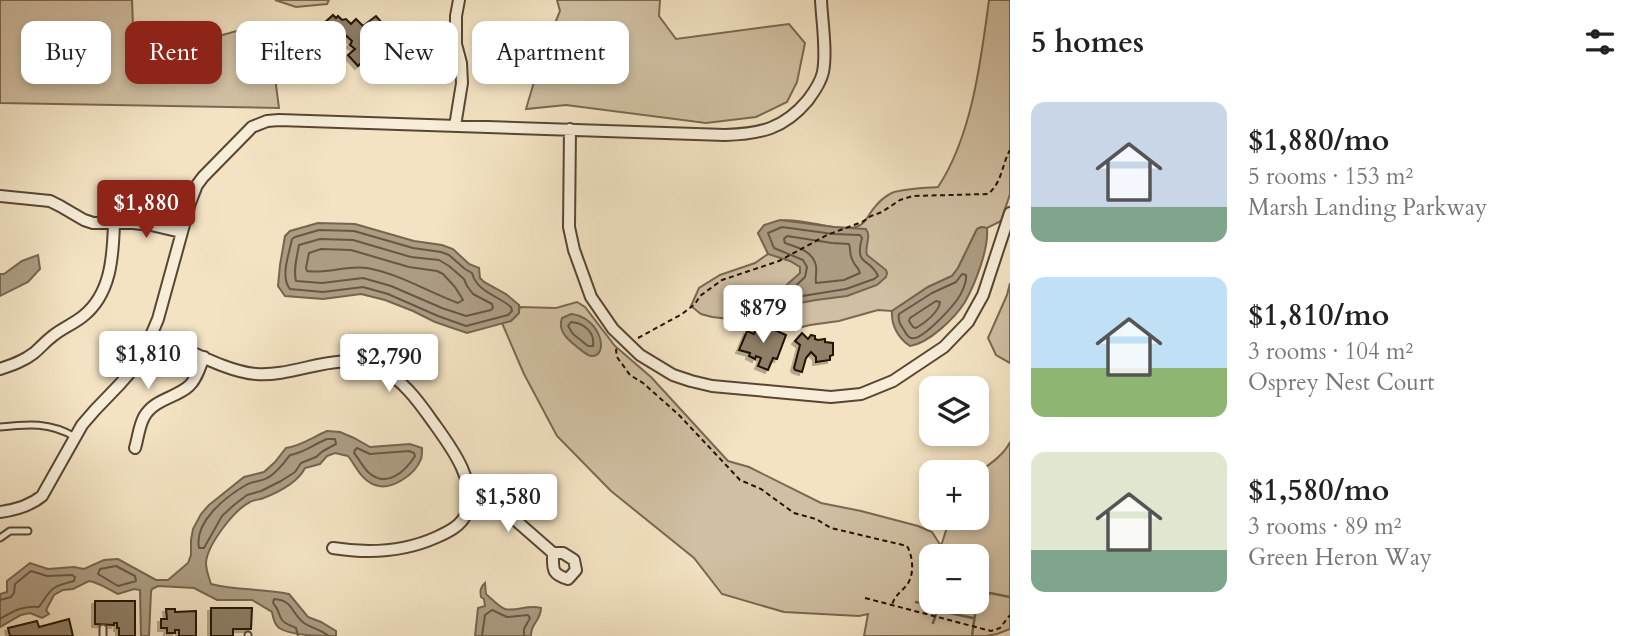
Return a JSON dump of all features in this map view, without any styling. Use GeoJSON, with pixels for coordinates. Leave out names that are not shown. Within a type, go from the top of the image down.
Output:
{"type":"FeatureCollection","features":[{"type":"Feature","properties":{"kind":"street"},"geometry":{"type":"LineString","coordinates":[[455,126],[462,83],[456,44],[459,0]]}},
{"type":"Feature","properties":{"kind":"street"},"geometry":{"type":"LineString","coordinates":[[0,512],[32,503],[42,496],[75,437],[95,410],[133,369],[158,319],[181,232],[197,185],[247,131],[258,123],[279,120],[742,135],[759,133],[783,123],[805,104],[820,82],[825,61],[821,0]]}},
{"type":"Feature","properties":{"kind":"street"},"geometry":{"type":"LineString","coordinates":[[570,129],[569,217],[575,250],[591,298],[612,329],[648,361],[673,375],[712,386],[846,397],[869,392],[893,382],[944,347],[968,322],[984,295],[1010,214]]}},
{"type":"Feature","properties":{"kind":"street"},"geometry":{"type":"LineString","coordinates":[[0,196],[50,201],[93,223],[133,223],[181,232]]}},
{"type":"Feature","properties":{"kind":"street"},"geometry":{"type":"LineString","coordinates":[[0,369],[28,358],[57,333],[81,318],[96,303],[106,285],[110,268],[114,223]]}},
{"type":"Feature","properties":{"kind":"street"},"geometry":{"type":"LineString","coordinates":[[152,335],[232,369],[260,375],[342,361],[362,362],[387,372],[420,404],[459,462],[467,482],[466,514],[457,526],[447,533],[422,544],[368,552],[333,548]]}},
{"type":"Feature","properties":{"kind":"street"},"geometry":{"type":"LineString","coordinates":[[135,448],[143,419],[150,409],[190,386],[204,357]]}},
{"type":"Feature","properties":{"kind":"street"},"geometry":{"type":"LineString","coordinates":[[468,506],[494,509],[513,518],[553,553]]}},
{"type":"Feature","properties":{"kind":"lane"},"geometry":{"type":"LineString","coordinates":[[0,427],[51,426],[75,437]]}},
{"type":"Feature","properties":{"kind":"lane"},"geometry":{"type":"LineString","coordinates":[[0,538],[10,531],[28,531]]}},
{"type":"Feature","properties":{"kind":"lane"},"geometry":{"type":"LineString","coordinates":[[103,628],[103,636]]}},
{"type":"Feature","properties":{"kind":"path"},"geometry":{"type":"LineString","coordinates":[[892,605],[898,592],[908,585],[911,578],[910,552],[907,545],[831,528],[816,519],[794,513],[761,489],[740,480],[679,415],[630,375],[617,357],[616,350],[682,314],[709,288],[722,280],[779,261],[827,235],[882,212],[900,200],[992,192],[1010,150]]}},
{"type":"Feature","properties":{"kind":"path"},"geometry":{"type":"LineString","coordinates":[[865,598],[981,630],[995,631],[1010,615]]}},
{"type":"Feature","properties":{"kind":"shaded area"},"geometry":{"type":"Polygon","coordinates":[[[0,0],[132,0],[133,21],[125,21],[125,84],[222,84],[222,35],[236,31],[236,84],[276,84],[279,108],[0,103],[0,0]]]}},
{"type":"Feature","properties":{"kind":"shaded area"},"geometry":{"type":"Polygon","coordinates":[[[275,0],[329,0],[327,4],[296,7],[275,0]]]}},
{"type":"Feature","properties":{"kind":"shaded area"},"geometry":{"type":"Polygon","coordinates":[[[557,0],[660,0],[659,16],[676,39],[789,24],[805,43],[797,82],[787,102],[756,117],[706,123],[566,105],[526,109],[533,84],[629,84],[629,21],[556,21],[560,11],[557,0]]]}},
{"type":"Feature","properties":{"kind":"shaded area"},"geometry":{"type":"Polygon","coordinates":[[[989,0],[1010,0],[1010,194],[1001,221],[987,228],[977,229],[952,276],[928,287],[892,311],[878,310],[790,330],[767,318],[739,320],[712,317],[701,314],[691,306],[699,288],[720,275],[755,263],[768,254],[758,233],[768,225],[791,220],[831,227],[856,227],[864,222],[883,198],[894,192],[938,187],[950,167],[967,121],[989,0]]]}},
{"type":"Feature","properties":{"kind":"shaded area"},"geometry":{"type":"Polygon","coordinates":[[[1010,283],[1010,363],[996,355],[988,338],[1010,283]]]}},
{"type":"Feature","properties":{"kind":"shaded area"},"geometry":{"type":"Polygon","coordinates":[[[577,302],[585,307],[615,346],[651,377],[728,461],[749,467],[821,503],[861,511],[932,532],[940,544],[919,544],[919,614],[989,614],[989,544],[942,544],[946,530],[989,530],[989,464],[1010,442],[1010,629],[986,636],[864,636],[868,614],[859,616],[784,612],[722,594],[694,558],[611,491],[557,436],[524,374],[502,323],[514,318],[520,307],[556,308],[577,302]]]}},
{"type":"Feature","properties":{"kind":"water"},"geometry":{"type":"Polygon","coordinates":[[[780,220],[866,229],[867,255],[886,270],[886,277],[877,285],[847,296],[789,305],[781,298],[781,290],[800,273],[800,267],[768,254],[758,233],[764,225],[780,220]]]}},
{"type":"Feature","properties":{"kind":"water"},"geometry":{"type":"Polygon","coordinates":[[[318,223],[355,224],[453,249],[469,264],[479,268],[480,278],[484,282],[519,305],[519,313],[511,321],[467,333],[385,300],[361,294],[323,299],[285,296],[278,286],[285,236],[290,231],[318,223]]]}},
{"type":"Feature","properties":{"kind":"water"},"geometry":{"type":"Polygon","coordinates":[[[987,228],[984,256],[965,302],[941,329],[910,346],[896,331],[892,311],[928,287],[952,276],[977,229],[987,228]]]}},
{"type":"Feature","properties":{"kind":"water"},"geometry":{"type":"Polygon","coordinates":[[[38,255],[40,269],[28,282],[0,296],[0,274],[38,255]]]}},
{"type":"Feature","properties":{"kind":"water"},"geometry":{"type":"Polygon","coordinates":[[[571,314],[581,317],[596,329],[601,344],[597,355],[586,354],[564,334],[561,327],[562,318],[571,314]]]}},
{"type":"Feature","properties":{"kind":"water"},"geometry":{"type":"Polygon","coordinates":[[[327,431],[340,432],[370,447],[410,444],[422,448],[421,458],[408,476],[395,484],[381,486],[366,480],[348,456],[335,453],[327,456],[320,464],[305,468],[297,479],[286,487],[251,502],[237,512],[216,538],[206,563],[211,584],[289,594],[308,617],[336,631],[336,636],[285,631],[276,625],[272,612],[252,600],[217,600],[194,588],[158,586],[151,592],[149,636],[141,636],[140,590],[118,594],[89,581],[54,595],[46,610],[49,614],[42,618],[30,613],[0,627],[0,594],[7,592],[7,581],[30,563],[48,569],[84,569],[104,560],[118,559],[156,580],[168,580],[188,563],[193,529],[209,505],[244,477],[264,472],[286,448],[327,431]]]}},
{"type":"Feature","properties":{"kind":"water"},"geometry":{"type":"Polygon","coordinates":[[[485,583],[486,594],[505,609],[541,608],[531,636],[475,636],[478,608],[485,606],[480,593],[485,583]]]}},
{"type":"Feature","properties":{"kind":"building"},"geometry":{"type":"Polygon","coordinates":[[[333,15],[342,20],[346,19],[351,24],[356,19],[360,23],[358,66],[348,55],[355,49],[346,36],[346,21],[326,21],[333,15]]]}},
{"type":"Feature","properties":{"kind":"building"},"geometry":{"type":"Polygon","coordinates":[[[759,323],[786,335],[777,359],[773,358],[768,370],[758,366],[761,358],[756,356],[755,359],[749,356],[750,353],[739,350],[747,331],[754,334],[759,323]]]}},
{"type":"Feature","properties":{"kind":"building"},"geometry":{"type":"Polygon","coordinates":[[[802,333],[808,339],[811,335],[815,336],[815,339],[825,339],[825,342],[833,343],[833,355],[830,360],[816,362],[816,357],[811,352],[802,372],[794,368],[800,345],[795,341],[802,333]]]}},
{"type":"Feature","properties":{"kind":"building"},"geometry":{"type":"Polygon","coordinates":[[[95,601],[135,601],[135,636],[119,636],[117,623],[95,624],[95,601]]]}},
{"type":"Feature","properties":{"kind":"building"},"geometry":{"type":"Polygon","coordinates":[[[211,608],[252,608],[251,629],[233,629],[233,636],[211,636],[211,608]]]}},
{"type":"Feature","properties":{"kind":"building"},"geometry":{"type":"Polygon","coordinates":[[[166,609],[175,609],[175,612],[196,611],[196,636],[179,636],[179,630],[167,633],[167,628],[161,628],[161,619],[167,619],[166,609]]]}},
{"type":"Feature","properties":{"kind":"building"},"geometry":{"type":"Polygon","coordinates":[[[69,619],[73,636],[10,636],[8,628],[37,621],[39,627],[69,619]]]}},
{"type":"Feature","properties":{"kind":"waterway"},"geometry":{"type":"LineString","coordinates":[[972,636],[976,608],[990,593],[1010,597]]}},
{"type":"Feature","properties":{"kind":"waterway"},"geometry":{"type":"LineString","coordinates":[[916,602],[940,611],[973,618]]}},
{"type":"Feature","properties":{"kind":"waterway"},"geometry":{"type":"LineString","coordinates":[[933,623],[936,614]]}}]}
